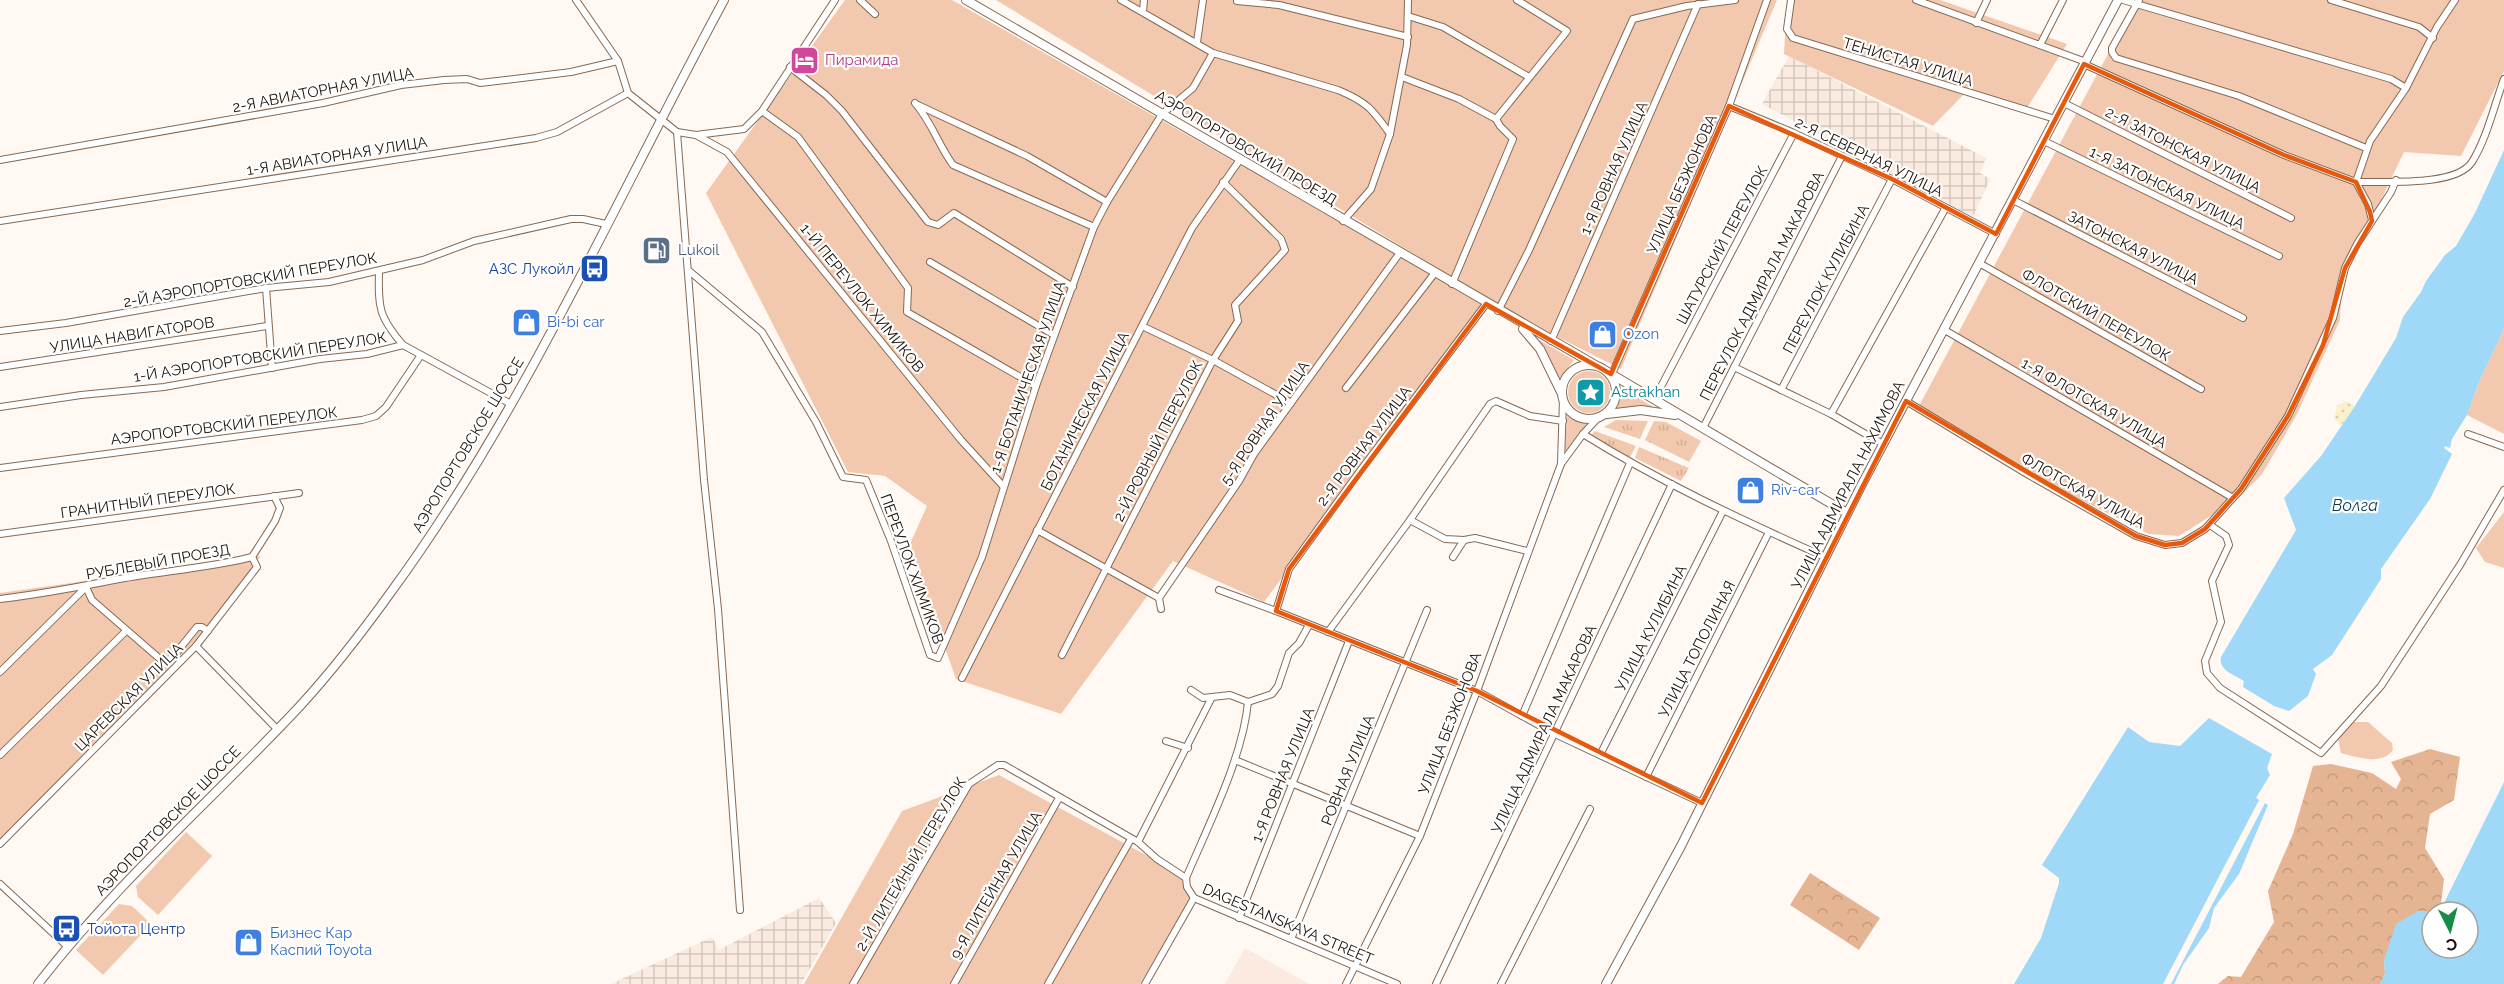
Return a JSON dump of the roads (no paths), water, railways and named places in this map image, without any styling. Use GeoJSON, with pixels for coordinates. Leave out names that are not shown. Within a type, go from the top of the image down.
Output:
{"type":"FeatureCollection","features":[{"type":"Feature","properties":{"kind":"main road","name":"АЭРОПОРТОВСКОЕ ШОССЕ"},"geometry":{"type":"LineString","coordinates":[[38,984],[67,946],[331,670],[390,593],[446,514],[511,404],[660,117],[724,0]]}},
{"type":"Feature","properties":{"kind":"main road","name":"АЭРОПОРТОВСКИЙ ПРОЕЗД"},"geometry":{"type":"LineString","coordinates":[[966,0],[1513,320]]}},
{"type":"Feature","properties":{"kind":"main road","name":"УЛИЦА АДМИРАЛА НАХИМОВА"},"geometry":{"type":"LineString","coordinates":[[1606,984],[1681,846],[1847,513],[2118,0]]}},
{"type":"Feature","properties":{"kind":"main road"},"geometry":{"type":"LineString","coordinates":[[1513,320],[1597,366],[1847,513]]}},
{"type":"Feature","properties":{"kind":"main road"},"geometry":{"type":"LineString","coordinates":[[1513,320],[1540,349],[1572,413],[1581,418],[1600,417],[1619,411],[1641,410],[1683,417]]}},
{"type":"Feature","properties":{"kind":"main road"},"geometry":{"type":"LineString","coordinates":[[1563,396],[1563,384],[1568,375],[1576,369],[1597,366]]}},
{"type":"Feature","properties":{"kind":"main road"},"geometry":{"type":"LineString","coordinates":[[1600,417],[1610,409],[1615,400],[1616,390],[1609,373]]}},
{"type":"Feature","properties":{"kind":"street"},"geometry":{"type":"LineString","coordinates":[[576,0],[618,61],[628,93],[677,132],[696,135],[744,129],[762,111],[835,0]]}},
{"type":"Feature","properties":{"kind":"street"},"geometry":{"type":"LineString","coordinates":[[860,0],[875,15]]}},
{"type":"Feature","properties":{"kind":"street"},"geometry":{"type":"LineString","coordinates":[[1121,0],[1213,53],[1356,97],[1370,107],[1390,134]]}},
{"type":"Feature","properties":{"kind":"street"},"geometry":{"type":"LineString","coordinates":[[1143,12],[1144,0]]}},
{"type":"Feature","properties":{"kind":"street"},"geometry":{"type":"LineString","coordinates":[[1197,42],[1203,0]]}},
{"type":"Feature","properties":{"kind":"street"},"geometry":{"type":"LineString","coordinates":[[1344,221],[1371,189],[1390,134],[1402,77],[1407,37],[1408,0]]}},
{"type":"Feature","properties":{"kind":"street"},"geometry":{"type":"LineString","coordinates":[[1496,118],[1567,31],[1517,0]]}},
{"type":"Feature","properties":{"kind":"street"},"geometry":{"type":"LineString","coordinates":[[1498,311],[1529,250],[1633,19],[1698,4],[1736,0]]}},
{"type":"Feature","properties":{"kind":"street","name":"УЛИЦА БЕЗЖОНОВА"},"geometry":{"type":"LineString","coordinates":[[1609,373],[1729,106],[1767,0]]}},
{"type":"Feature","properties":{"kind":"street","name":"ТЕНИСТАЯ УЛИЦА"},"geometry":{"type":"LineString","coordinates":[[1791,0],[1787,29],[1793,38],[2055,119]]}},
{"type":"Feature","properties":{"kind":"street"},"geometry":{"type":"LineString","coordinates":[[1917,0],[2085,63],[2284,156],[2356,182],[2442,179],[2465,169],[2471,163],[2482,140],[2504,79]]}},
{"type":"Feature","properties":{"kind":"street"},"geometry":{"type":"LineString","coordinates":[[1976,23],[1987,0]]}},
{"type":"Feature","properties":{"kind":"street"},"geometry":{"type":"LineString","coordinates":[[2040,45],[2063,0]]}},
{"type":"Feature","properties":{"kind":"street"},"geometry":{"type":"LineString","coordinates":[[2123,0],[2138,2],[2391,79],[2406,88]]}},
{"type":"Feature","properties":{"kind":"street"},"geometry":{"type":"LineString","coordinates":[[2331,0],[2420,27],[2433,38]]}},
{"type":"Feature","properties":{"kind":"street"},"geometry":{"type":"LineString","coordinates":[[2372,221],[2368,204],[2356,182],[2366,148],[2406,88],[2455,0]]}},
{"type":"Feature","properties":{"kind":"street"},"geometry":{"type":"LineString","coordinates":[[1237,1],[1278,5],[1407,37]]}},
{"type":"Feature","properties":{"kind":"street"},"geometry":{"type":"LineString","coordinates":[[2138,2],[2112,48],[2116,58],[2239,96],[2366,148]]}},
{"type":"Feature","properties":{"kind":"street","name":"1-Я РОВНАЯ УЛИЦА"},"geometry":{"type":"LineString","coordinates":[[1551,341],[1698,4]]}},
{"type":"Feature","properties":{"kind":"street"},"geometry":{"type":"LineString","coordinates":[[1408,16],[1443,27],[1529,77]]}},
{"type":"Feature","properties":{"kind":"street","name":"1-Я БОТАНИЧЕСКАЯ УЛИЦА"},"geometry":{"type":"LineString","coordinates":[[938,658],[982,557],[1036,386],[1094,227],[1162,114],[1193,88],[1213,53]]}},
{"type":"Feature","properties":{"kind":"street","name":"2-Я АВИАТОРНАЯ УЛИЦА"},"geometry":{"type":"LineString","coordinates":[[0,160],[322,104],[401,85],[456,79],[467,79],[480,83],[571,72],[618,61]]}},
{"type":"Feature","properties":{"kind":"street"},"geometry":{"type":"LineString","coordinates":[[790,67],[826,95],[842,111],[928,222],[938,225],[954,213],[1073,286]]}},
{"type":"Feature","properties":{"kind":"street"},"geometry":{"type":"LineString","coordinates":[[1402,77],[1459,99],[1496,118],[1500,126],[1511,135],[1513,141],[1452,284]]}},
{"type":"Feature","properties":{"kind":"street","name":"1-Я АВИАТОРНАЯ УЛИЦА"},"geometry":{"type":"LineString","coordinates":[[0,221],[536,138],[557,132],[628,93]]}},
{"type":"Feature","properties":{"kind":"street"},"geometry":{"type":"LineString","coordinates":[[1094,227],[952,165],[930,120],[915,103],[1027,156],[1107,202]]}},
{"type":"Feature","properties":{"kind":"street","name":"2-Я ЗАТОНСКАЯ УЛИЦА"},"geometry":{"type":"LineString","coordinates":[[2064,103],[2291,218]]}},
{"type":"Feature","properties":{"kind":"street","name":"2-Я СЕВЕРНАЯ УЛИЦА"},"geometry":{"type":"LineString","coordinates":[[1729,106],[1794,133],[1892,179],[1996,234]]}},
{"type":"Feature","properties":{"kind":"street"},"geometry":{"type":"LineString","coordinates":[[762,111],[798,137],[908,288],[907,312],[1036,386]]}},
{"type":"Feature","properties":{"kind":"street"},"geometry":{"type":"LineString","coordinates":[[677,132],[704,480],[718,609],[740,909]]}},
{"type":"Feature","properties":{"kind":"street","name":"ШАТУРСКИЙ ПЕРЕУЛОК"},"geometry":{"type":"LineString","coordinates":[[1654,400],[1794,133]]}},
{"type":"Feature","properties":{"kind":"street","name":"1-Й ПЕРЕУЛОК ХИМИКОВ"},"geometry":{"type":"LineString","coordinates":[[696,135],[727,152],[961,440],[1003,486]]}},
{"type":"Feature","properties":{"kind":"street","name":"1-Я ЗАТОНСКАЯ УЛИЦА"},"geometry":{"type":"LineString","coordinates":[[2044,141],[2279,256]]}},
{"type":"Feature","properties":{"kind":"street","name":"ПЕРЕУЛОК АДМИРАЛА МАКАРОВА"},"geometry":{"type":"LineString","coordinates":[[1703,428],[1842,156]]}},
{"type":"Feature","properties":{"kind":"street","name":"БОТАНИЧЕСКАЯ УЛИЦА"},"geometry":{"type":"LineString","coordinates":[[962,678],[1192,228],[1239,161]]}},
{"type":"Feature","properties":{"kind":"street","name":"ПЕРЕУЛОК КУЛИБИНА"},"geometry":{"type":"LineString","coordinates":[[1781,390],[1892,179]]}},
{"type":"Feature","properties":{"kind":"street","name":"ФЛОТСКАЯ УЛИЦА"},"geometry":{"type":"LineString","coordinates":[[1906,401],[2027,474],[2152,543],[2165,545],[2182,543],[2210,525],[2233,498],[2288,416],[2323,345],[2333,318],[2345,268],[2396,180]]}},
{"type":"Feature","properties":{"kind":"street","name":"2-Й РОВНЫЙ ПЕРЕУЛОК"},"geometry":{"type":"LineString","coordinates":[[1062,655],[1213,360],[1238,321],[1235,305],[1285,250],[1281,239],[1223,183]]}},
{"type":"Feature","properties":{"kind":"street","name":"ЗАТОНСКАЯ УЛИЦА"},"geometry":{"type":"LineString","coordinates":[[2013,200],[2243,318]]}},
{"type":"Feature","properties":{"kind":"street"},"geometry":{"type":"LineString","coordinates":[[1831,414],[1945,209]]}},
{"type":"Feature","properties":{"kind":"street","name":"2-Й АЭРОПОРТОВСКИЙ ПЕРЕУЛОК"},"geometry":{"type":"LineString","coordinates":[[0,331],[66,323],[266,288],[328,282],[423,260],[474,242],[570,219],[606,224]]}},
{"type":"Feature","properties":{"kind":"street","name":"5-Я РОВНАЯ УЛИЦА"},"geometry":{"type":"LineString","coordinates":[[1159,598],[1239,481],[1254,454],[1399,254]]}},
{"type":"Feature","properties":{"kind":"street"},"geometry":{"type":"LineString","coordinates":[[930,262],[1054,335]]}},
{"type":"Feature","properties":{"kind":"street","name":"ФЛОТСКИЙ ПЕРЕУЛОК"},"geometry":{"type":"LineString","coordinates":[[1979,263],[2201,389]]}},
{"type":"Feature","properties":{"kind":"street","name":"ПЕРЕУЛОК ХИМИКОВ"},"geometry":{"type":"LineString","coordinates":[[688,270],[762,332],[816,422],[843,477],[866,480],[891,541],[930,655],[938,658]]}},
{"type":"Feature","properties":{"kind":"street"},"geometry":{"type":"LineString","coordinates":[[379,271],[378,302],[386,325],[403,345]]}},
{"type":"Feature","properties":{"kind":"street"},"geometry":{"type":"LineString","coordinates":[[1346,387],[1434,274]]}},
{"type":"Feature","properties":{"kind":"street"},"geometry":{"type":"LineString","coordinates":[[266,288],[267,326],[272,368]]}},
{"type":"Feature","properties":{"kind":"street","name":"2-Я РОВНАЯ УЛИЦА"},"geometry":{"type":"LineString","coordinates":[[1276,610],[1289,569],[1486,304]]}},
{"type":"Feature","properties":{"kind":"street","name":"УЛИЦА НАВИГАТОРОВ"},"geometry":{"type":"LineString","coordinates":[[0,367],[267,326]]}},
{"type":"Feature","properties":{"kind":"street"},"geometry":{"type":"LineString","coordinates":[[1142,326],[1213,360],[1291,403]]}},
{"type":"Feature","properties":{"kind":"street","name":"1-Я ФЛОТСКАЯ УЛИЦА"},"geometry":{"type":"LineString","coordinates":[[1943,329],[2233,498]]}},
{"type":"Feature","properties":{"kind":"street","name":"1-Й АЭРОПОРТОВСКИЙ ПЕРЕУЛОК"},"geometry":{"type":"LineString","coordinates":[[0,407],[81,395],[164,387],[367,354],[403,345],[511,404]]}},
{"type":"Feature","properties":{"kind":"street","name":"АЭРОПОРТОВСКИЙ ПЕРЕУЛОК"},"geometry":{"type":"LineString","coordinates":[[0,468],[362,420],[376,416],[386,406],[421,355]]}},
{"type":"Feature","properties":{"kind":"street"},"geometry":{"type":"LineString","coordinates":[[1734,367],[1831,414],[1883,444]]}},
{"type":"Feature","properties":{"kind":"street"},"geometry":{"type":"LineString","coordinates":[[1561,464],[1563,396]]}},
{"type":"Feature","properties":{"kind":"street"},"geometry":{"type":"LineString","coordinates":[[1328,632],[1492,402],[1496,401],[1530,416],[1563,421]]}},
{"type":"Feature","properties":{"kind":"street"},"geometry":{"type":"LineString","coordinates":[[1561,464],[1583,434],[1600,417]]}},
{"type":"Feature","properties":{"kind":"street"},"geometry":{"type":"LineString","coordinates":[[1583,434],[1630,463],[1723,511],[1825,556]]}},
{"type":"Feature","properties":{"kind":"street"},"geometry":{"type":"LineString","coordinates":[[2468,434],[2504,447]]}},
{"type":"Feature","properties":{"kind":"street"},"geometry":{"type":"LineString","coordinates":[[1522,716],[1630,463]]}},
{"type":"Feature","properties":{"kind":"street","name":"УЛИЦА БЕЗЖОНОВА"},"geometry":{"type":"LineString","coordinates":[[1346,984],[1420,836],[1477,691],[1561,464]]}},
{"type":"Feature","properties":{"kind":"street","name":"УЛИЦА АДМИРАЛА МАКАРОВА"},"geometry":{"type":"LineString","coordinates":[[1436,984],[1556,734],[1672,484]]}},
{"type":"Feature","properties":{"kind":"street"},"geometry":{"type":"LineString","coordinates":[[2210,525],[2226,536],[2229,545],[2212,581],[2221,622],[2205,661],[2207,673],[2220,688],[2321,753],[2381,686],[2460,565],[2504,490]]}},
{"type":"Feature","properties":{"kind":"street","name":"ГРАНИТНЫЙ ПЕРЕУЛОК"},"geometry":{"type":"LineString","coordinates":[[0,534],[299,493]]}},
{"type":"Feature","properties":{"kind":"street","name":"РУБЛЕВЫЙ ПРОЕЗД"},"geometry":{"type":"LineString","coordinates":[[0,598],[86,587],[120,579],[224,564],[252,557],[275,522],[280,508],[274,496]]}},
{"type":"Feature","properties":{"kind":"street","name":"УЛИЦА КУЛИБИНА"},"geometry":{"type":"LineString","coordinates":[[1600,755],[1723,511]]}},
{"type":"Feature","properties":{"kind":"street"},"geometry":{"type":"LineString","coordinates":[[1410,520],[1445,539],[1475,538],[1527,551]]}},
{"type":"Feature","properties":{"kind":"street"},"geometry":{"type":"LineString","coordinates":[[1037,530],[1159,598],[1161,609]]}},
{"type":"Feature","properties":{"kind":"street","name":"УЛИЦА ТОПОЛИНАЯ"},"geometry":{"type":"LineString","coordinates":[[1646,777],[1769,532]]}},
{"type":"Feature","properties":{"kind":"street"},"geometry":{"type":"LineString","coordinates":[[1453,556],[1464,540]]}},
{"type":"Feature","properties":{"kind":"street","name":"ЦАРЕВСКАЯ УЛИЦА"},"geometry":{"type":"LineString","coordinates":[[0,844],[196,646],[257,567],[252,557]]}},
{"type":"Feature","properties":{"kind":"street"},"geometry":{"type":"LineString","coordinates":[[0,672],[86,587],[92,600],[160,659],[166,661],[172,658],[197,627],[208,631]]}},
{"type":"Feature","properties":{"kind":"street"},"geometry":{"type":"LineString","coordinates":[[1219,590],[1276,610],[1477,691],[1556,734],[1702,803]]}},
{"type":"Feature","properties":{"kind":"street","name":"РОВНАЯ УЛИЦА"},"geometry":{"type":"LineString","coordinates":[[1292,939],[1427,610]]}},
{"type":"Feature","properties":{"kind":"street"},"geometry":{"type":"LineString","coordinates":[[1191,690],[1203,698],[1211,699],[1225,694],[1248,702],[1272,694],[1278,686],[1287,657],[1309,625]]}},
{"type":"Feature","properties":{"kind":"street"},"geometry":{"type":"LineString","coordinates":[[0,755],[126,631]]}},
{"type":"Feature","properties":{"kind":"street","name":"1-Я РОВНАЯ УЛИЦА"},"geometry":{"type":"LineString","coordinates":[[1239,918],[1349,641]]}},
{"type":"Feature","properties":{"kind":"street"},"geometry":{"type":"LineString","coordinates":[[196,646],[277,729]]}},
{"type":"Feature","properties":{"kind":"street"},"geometry":{"type":"LineString","coordinates":[[1048,984],[1188,748],[1211,699]]}},
{"type":"Feature","properties":{"kind":"street"},"geometry":{"type":"LineString","coordinates":[[1186,878],[1235,760],[1246,724],[1248,702]]}},
{"type":"Feature","properties":{"kind":"street"},"geometry":{"type":"LineString","coordinates":[[1166,741],[1188,748]]}},
{"type":"Feature","properties":{"kind":"street"},"geometry":{"type":"LineString","coordinates":[[1235,760],[1420,836]]}},
{"type":"Feature","properties":{"kind":"street","name":"DAGESTANSKAYA STREET"},"geometry":{"type":"LineString","coordinates":[[998,765],[1010,767],[1059,798],[1134,840],[1186,878],[1187,887],[1194,898],[1397,984]]}},
{"type":"Feature","properties":{"kind":"street","name":"2-Й ЛИТЕЙНЫЙ ПЕРЕУЛОК"},"geometry":{"type":"LineString","coordinates":[[853,984],[969,784],[998,765]]}},
{"type":"Feature","properties":{"kind":"street","name":"9-Я ЛИТЕЙНАЯ УЛИЦА"},"geometry":{"type":"LineString","coordinates":[[954,984],[1059,798]]}},
{"type":"Feature","properties":{"kind":"street"},"geometry":{"type":"LineString","coordinates":[[1501,984],[1590,809]]}},
{"type":"Feature","properties":{"kind":"street"},"geometry":{"type":"LineString","coordinates":[[0,884],[67,946]]}},
{"type":"Feature","properties":{"kind":"street"},"geometry":{"type":"LineString","coordinates":[[1145,984],[1194,898]]}},
{"type":"Feature","properties":{"kind":"water","name":"Волга"},"geometry":{"type":"Polygon","coordinates":[[[2504,150],[2504,329],[2480,380],[2467,415],[2452,439],[2450,448],[2445,446],[2444,448],[2452,454],[2430,499],[2381,569],[2381,579],[2332,655],[2313,669],[2316,674],[2308,696],[2289,711],[2274,706],[2243,687],[2244,681],[2224,669],[2221,657],[2296,530],[2284,498],[2321,456],[2355,406],[2396,338],[2403,317],[2445,255],[2456,246],[2475,213],[2504,150]]]}},
{"type":"Feature","properties":{"kind":"water"},"geometry":{"type":"Polygon","coordinates":[[[2209,718],[2272,754],[2267,768],[2270,775],[2256,798],[2268,805],[2239,874],[2214,908],[2209,928],[2183,965],[2174,984],[2014,984],[2041,938],[2059,883],[2059,878],[2042,865],[2128,727],[2149,742],[2180,746],[2209,718]]]}},
{"type":"Feature","properties":{"kind":"water"},"geometry":{"type":"Polygon","coordinates":[[[2504,782],[2504,984],[2380,984],[2385,974],[2384,960],[2396,924],[2420,911],[2420,960],[2480,960],[2480,900],[2445,900],[2504,782]]]}},
{"type":"Feature","properties":{"kind":"place","name":"Пирамида"},"geometry":{"type":"Point","coordinates":[804,60]}},
{"type":"Feature","properties":{"kind":"place","name":"Lukoil"},"geometry":{"type":"Point","coordinates":[657,250]}},
{"type":"Feature","properties":{"kind":"place","name":"АЗС Лукойл"},"geometry":{"type":"Point","coordinates":[595,269]}},
{"type":"Feature","properties":{"kind":"place","name":"Bi-bi car"},"geometry":{"type":"Point","coordinates":[526,322]}},
{"type":"Feature","properties":{"kind":"place","name":"Ozon"},"geometry":{"type":"Point","coordinates":[1602,334]}},
{"type":"Feature","properties":{"kind":"place","name":"Astrakhan"},"geometry":{"type":"Point","coordinates":[1590,392]}},
{"type":"Feature","properties":{"kind":"place","name":"Riv-car"},"geometry":{"type":"Point","coordinates":[1750,490]}},
{"type":"Feature","properties":{"kind":"place","name":"Тойота Центр"},"geometry":{"type":"Point","coordinates":[66,929]}},
{"type":"Feature","properties":{"kind":"place","name":"Бизнес Кар Каспий Toyota"},"geometry":{"type":"Point","coordinates":[249,942]}}]}
